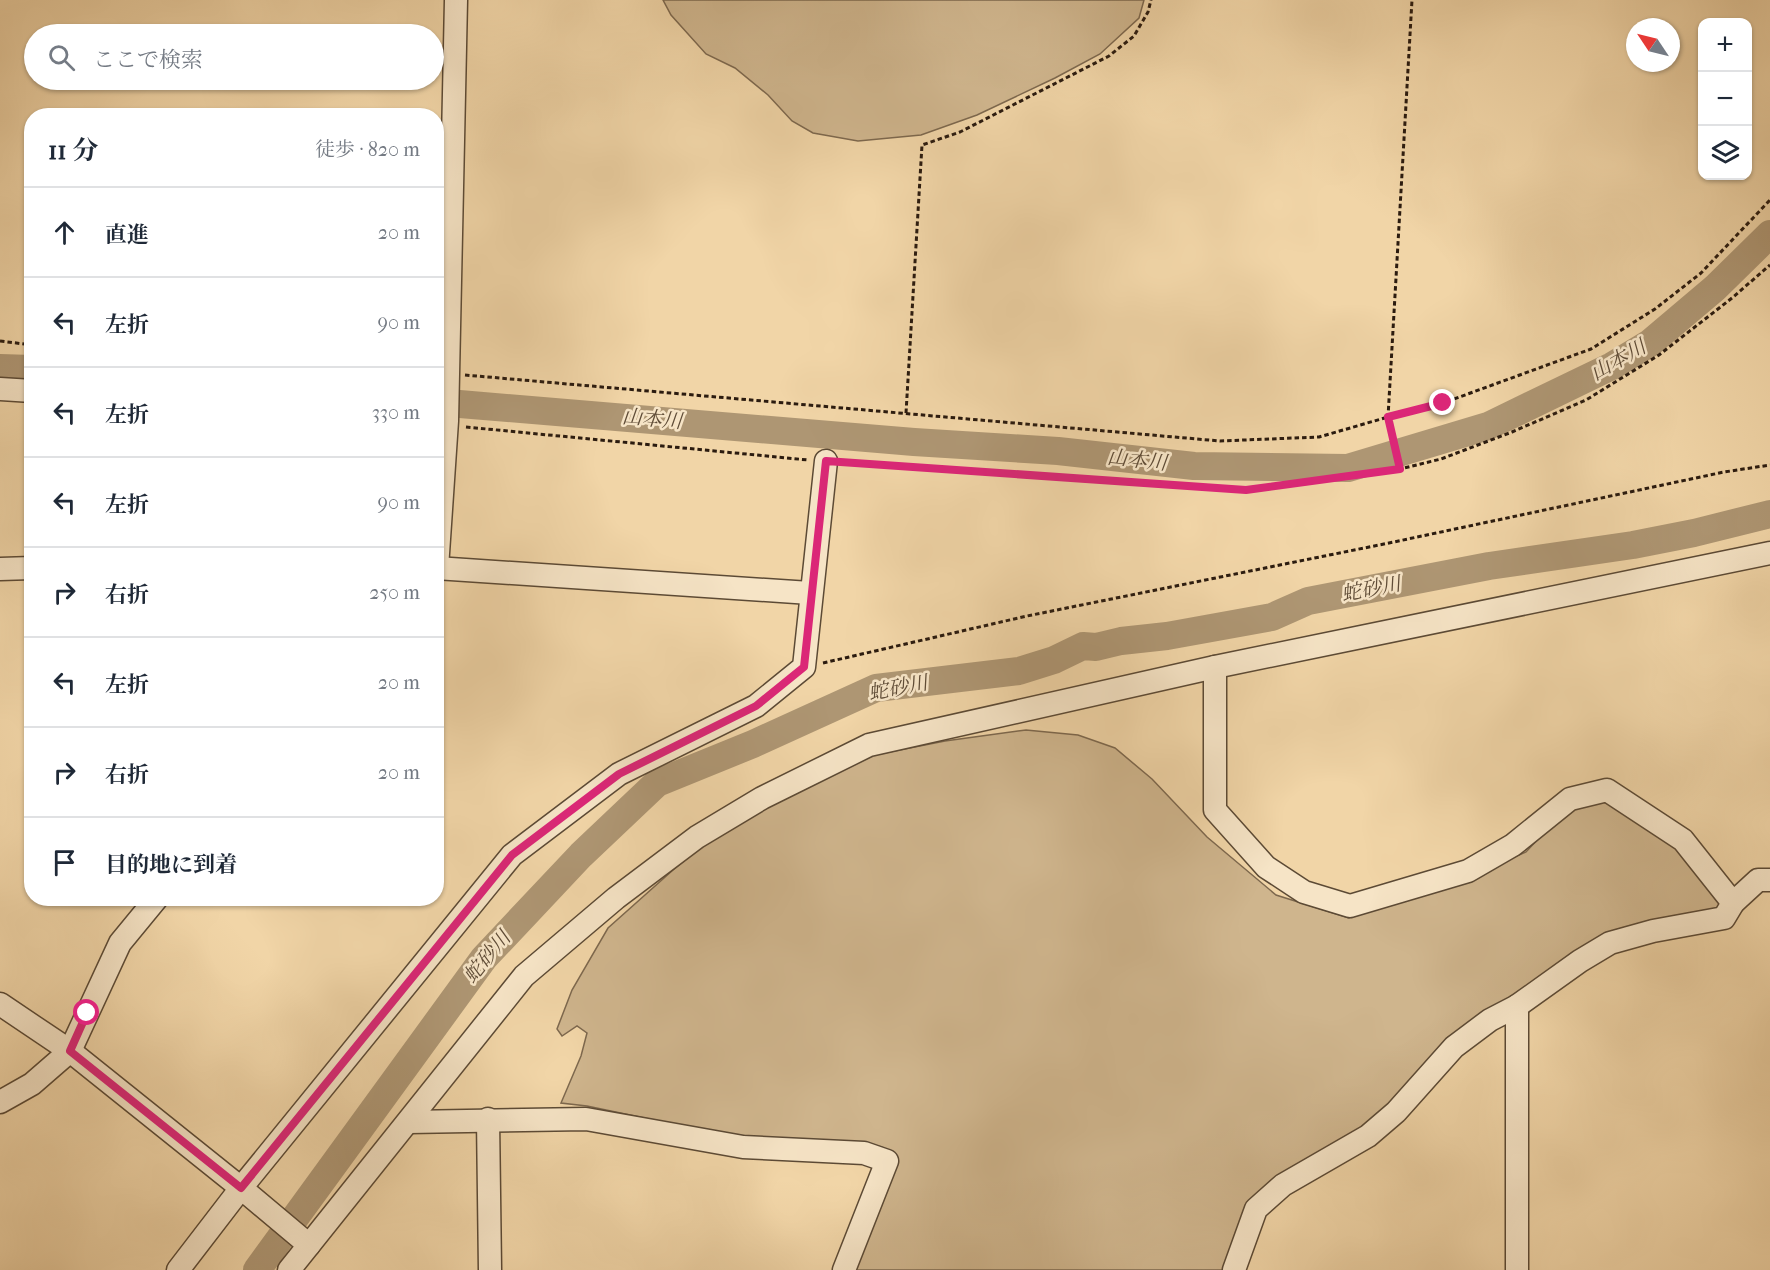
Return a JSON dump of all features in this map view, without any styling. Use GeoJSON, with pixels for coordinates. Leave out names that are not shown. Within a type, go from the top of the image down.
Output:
{"type":"FeatureCollection","features":[{"type":"Feature","properties":{"kind":"street"},"geometry":{"type":"LineString","coordinates":[[444,412],[447,378],[456,0]]}},
{"type":"Feature","properties":{"kind":"street"},"geometry":{"type":"LineString","coordinates":[[0,389],[24,390]]}},
{"type":"Feature","properties":{"kind":"street"},"geometry":{"type":"LineString","coordinates":[[178,1270],[241,1188],[512,855],[619,774],[756,706],[804,667],[810,593],[826,461]]}},
{"type":"Feature","properties":{"kind":"street"},"geometry":{"type":"LineString","coordinates":[[289,1270],[524,976],[616,898],[697,837],[762,798],[869,745],[1215,667],[1770,553]]}},
{"type":"Feature","properties":{"kind":"street"},"geometry":{"type":"LineString","coordinates":[[0,569],[24,568]]}},
{"type":"Feature","properties":{"kind":"street"},"geometry":{"type":"LineString","coordinates":[[444,568],[810,593]]}},
{"type":"Feature","properties":{"kind":"street"},"geometry":{"type":"LineString","coordinates":[[1215,667],[1215,810],[1266,867],[1304,892],[1350,906],[1468,872],[1513,845],[1570,799],[1607,790],[1683,840],[1733,903]]}},
{"type":"Feature","properties":{"kind":"street"},"geometry":{"type":"LineString","coordinates":[[1234,1270],[1256,1209],[1283,1185],[1368,1136],[1396,1112],[1454,1047],[1490,1020],[1517,1006],[1580,961],[1610,943],[1653,931],[1724,918],[1733,903],[1758,880],[1770,880]]}},
{"type":"Feature","properties":{"kind":"street"},"geometry":{"type":"LineString","coordinates":[[0,1102],[32,1084],[70,1051],[120,943],[150,906]]}},
{"type":"Feature","properties":{"kind":"street"},"geometry":{"type":"LineString","coordinates":[[0,1004],[70,1051],[309,1245]]}},
{"type":"Feature","properties":{"kind":"street"},"geometry":{"type":"LineString","coordinates":[[1517,1006],[1517,1270]]}},
{"type":"Feature","properties":{"kind":"street"},"geometry":{"type":"LineString","coordinates":[[488,1119],[490,1270]]}},
{"type":"Feature","properties":{"kind":"street"},"geometry":{"type":"LineString","coordinates":[[409,1122],[586,1119],[743,1147],[864,1153],[887,1161],[844,1270]]}},
{"type":"Feature","properties":{"kind":"path"},"geometry":{"type":"LineString","coordinates":[[906,413],[922,145],[960,132],[1109,56],[1134,36],[1148,12],[1151,0]]}},
{"type":"Feature","properties":{"kind":"path"},"geometry":{"type":"LineString","coordinates":[[1400,469],[1388,417],[1412,0]]}},
{"type":"Feature","properties":{"kind":"path"},"geometry":{"type":"LineString","coordinates":[[447,378],[906,413],[1220,441],[1318,437],[1443,403],[1591,349],[1655,309],[1701,273],[1770,200]]}},
{"type":"Feature","properties":{"kind":"path"},"geometry":{"type":"LineString","coordinates":[[444,423],[826,461],[1246,490],[1400,469],[1441,459],[1512,432],[1586,400],[1659,355],[1770,265]]}},
{"type":"Feature","properties":{"kind":"path"},"geometry":{"type":"LineString","coordinates":[[0,341],[24,344]]}},
{"type":"Feature","properties":{"kind":"path"},"geometry":{"type":"LineString","coordinates":[[804,667],[1027,616],[1724,472],[1770,465]]}},
{"type":"Feature","properties":{"kind":"shaded area"},"geometry":{"type":"Polygon","coordinates":[[[663,0],[1144,0],[1139,18],[1100,54],[1055,78],[977,115],[921,135],[858,141],[813,133],[792,121],[768,95],[735,68],[706,54],[671,15],[663,0]]]}},
{"type":"Feature","properties":{"kind":"shaded area"},"geometry":{"type":"Polygon","coordinates":[[[1026,730],[1078,735],[1115,748],[1152,779],[1207,837],[1276,895],[1349,918],[1384,900],[1467,878],[1526,852],[1572,803],[1598,798],[1675,842],[1724,907],[1632,943],[1501,1007],[1448,1037],[1413,1080],[1359,1132],[1278,1179],[1226,1270],[853,1270],[888,1176],[882,1147],[861,1142],[745,1139],[587,1106],[561,1103],[581,1056],[587,1033],[577,1026],[562,1036],[557,1029],[572,990],[608,928],[673,870],[764,795],[859,758],[945,741],[1026,730]]]}},
{"type":"Feature","properties":{"kind":"waterway","name":"山本川"},"geometry":{"type":"LineString","coordinates":[[444,403],[914,442],[1058,451],[1194,466],[1348,468],[1488,426],[1612,366],[1650,343],[1715,288],[1770,234]]}},
{"type":"Feature","properties":{"kind":"waterway","name":"山本川"},"geometry":{"type":"LineString","coordinates":[[0,368],[24,369]]}},
{"type":"Feature","properties":{"kind":"waterway","name":"蛇砂川"},"geometry":{"type":"LineString","coordinates":[[257,1270],[484,958],[581,855],[657,783],[753,744],[876,688],[1019,671],[1054,660],[1083,646],[1096,647],[1272,617],[1308,601],[1489,566],[1633,545],[1770,514]]}},
{"type":"Feature","properties":{"kind":"route"},"geometry":{"type":"LineString","coordinates":[[87,1013],[70,1051],[241,1188],[512,855],[619,774],[756,706],[804,667],[810,593],[826,461],[1246,490],[1400,469],[1388,417],[1443,403]]}}]}
